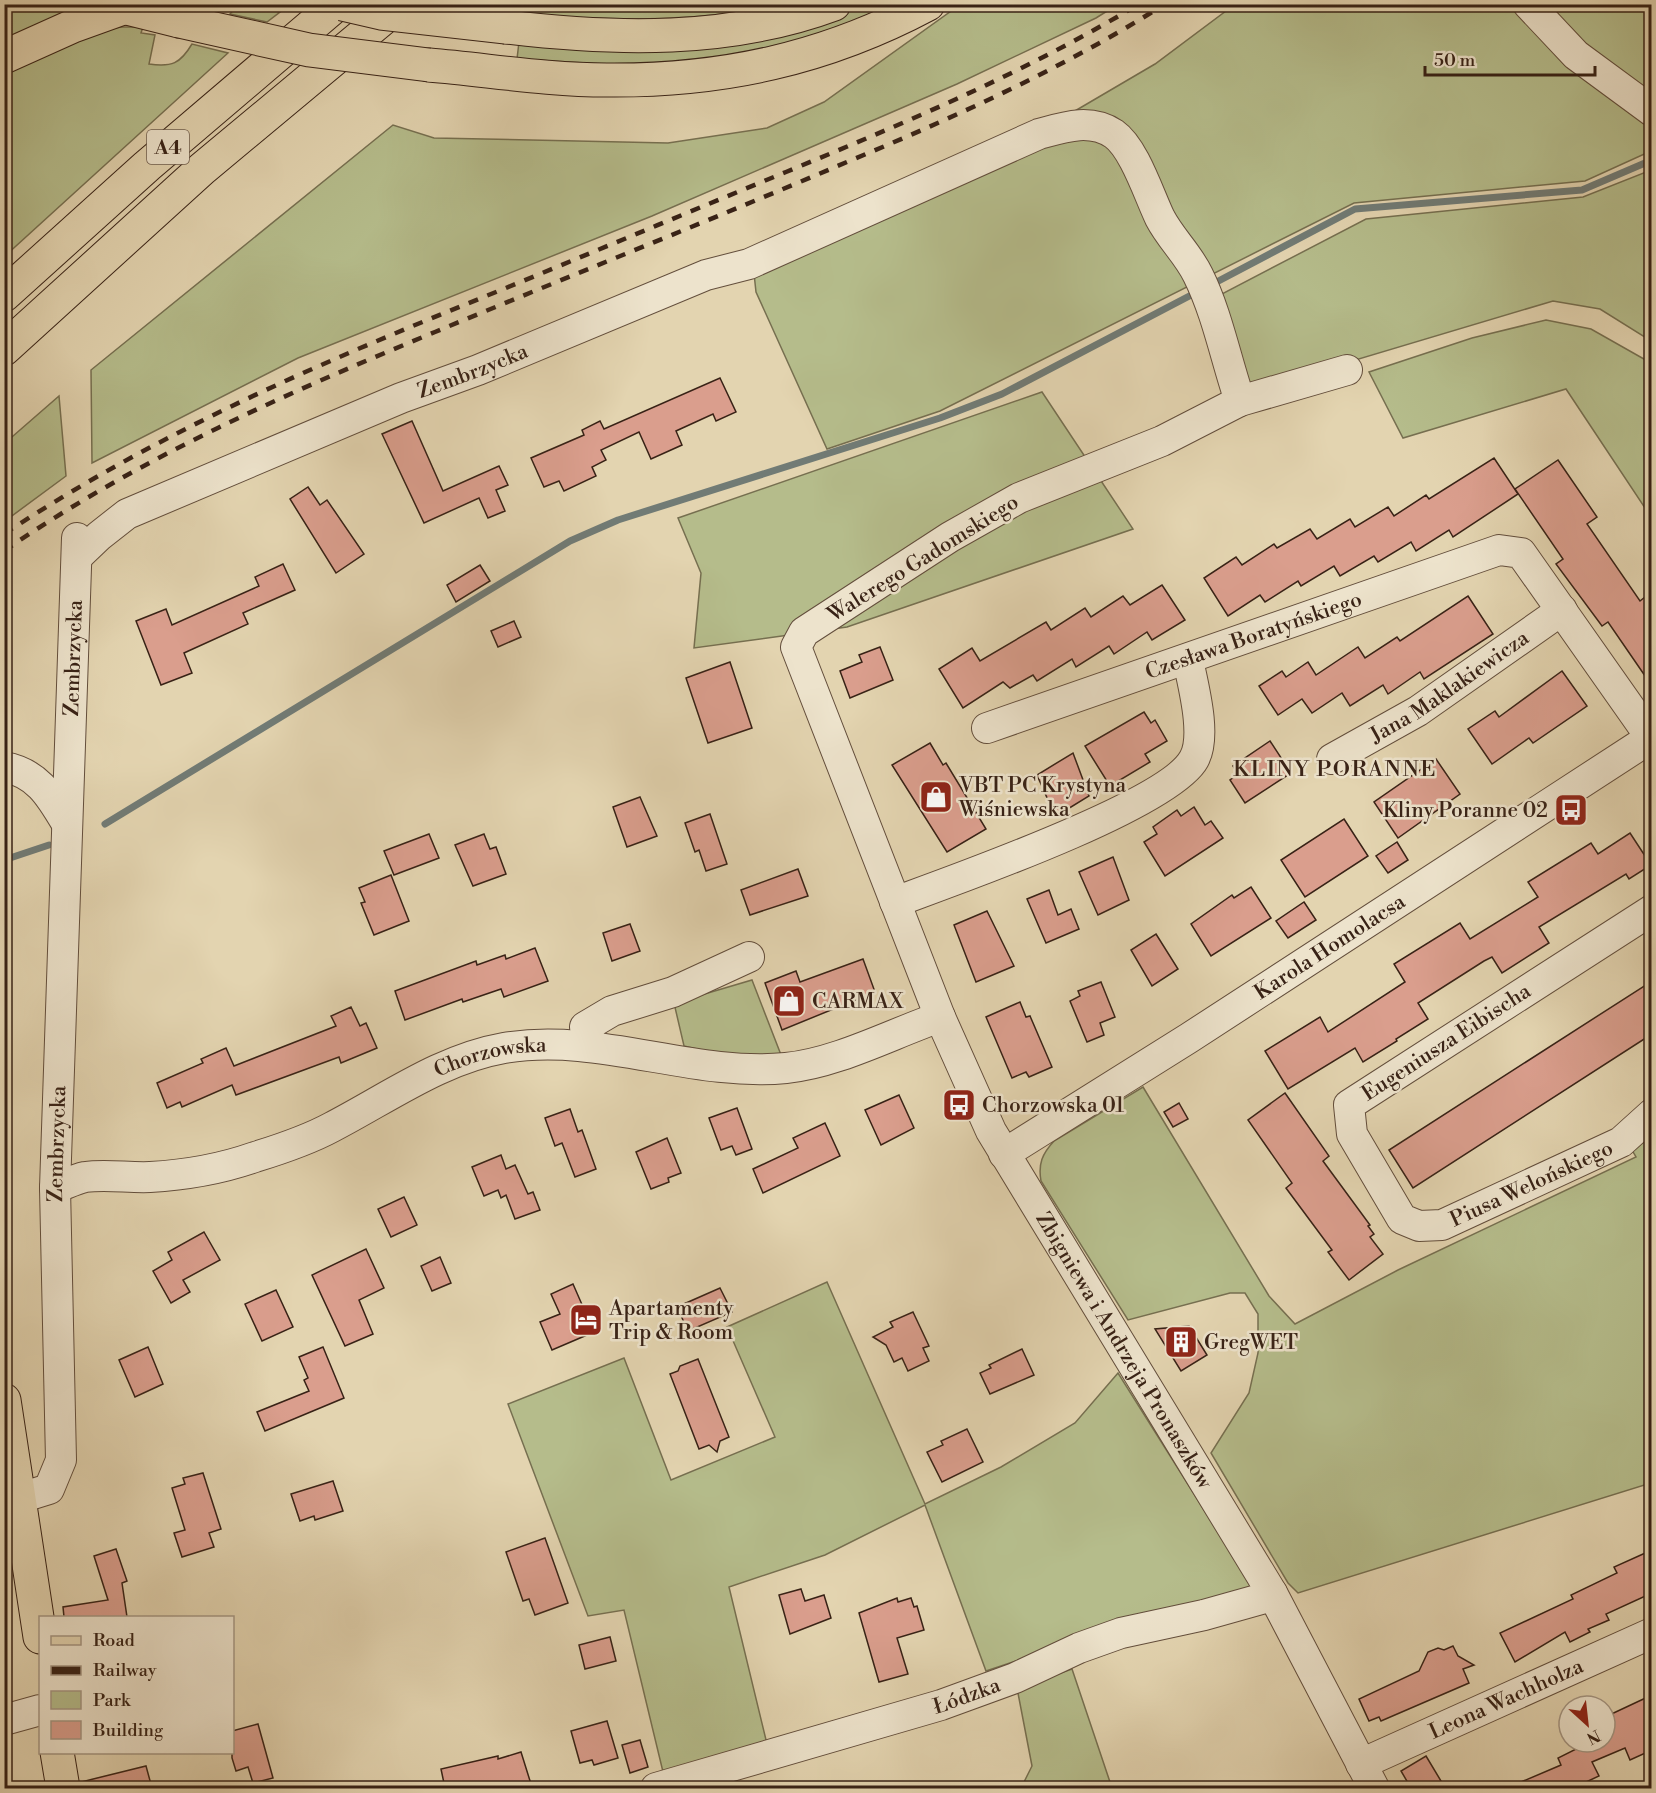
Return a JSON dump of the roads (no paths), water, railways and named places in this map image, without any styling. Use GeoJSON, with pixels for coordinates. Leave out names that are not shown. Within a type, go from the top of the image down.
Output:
{"type":"FeatureCollection","features":[{"type":"Feature","properties":{"kind":"main road","name":"A4"},"geometry":{"type":"LineString","coordinates":[[4,295],[147,166],[337,4]]}},
{"type":"Feature","properties":{"kind":"main road"},"geometry":{"type":"LineString","coordinates":[[342,4],[381,13],[561,33],[653,36],[716,31],[761,24],[834,4]]}},
{"type":"Feature","properties":{"kind":"main road","name":"A4"},"geometry":{"type":"LineString","coordinates":[[4,349],[202,169],[400,4]]}},
{"type":"Feature","properties":{"kind":"main road"},"geometry":{"type":"LineString","coordinates":[[4,57],[117,6],[309,50],[429,65],[605,80],[683,78],[741,72],[822,50],[865,34],[928,4]]}},
{"type":"Feature","properties":{"kind":"main road"},"geometry":{"type":"LineString","coordinates":[[4,1400],[39,1630]]}},
{"type":"Feature","properties":{"kind":"main road"},"geometry":{"type":"LineString","coordinates":[[57,1754],[63,1788]]}},
{"type":"Feature","properties":{"kind":"street"},"geometry":{"type":"LineString","coordinates":[[1527,4],[1576,55],[1652,111]]}},
{"type":"Feature","properties":{"kind":"street","name":"Zembrzycka"},"geometry":{"type":"LineString","coordinates":[[20,1498],[49,1490],[61,1460],[55,1188],[77,543],[99,536],[127,514],[590,321],[706,275],[749,264],[1039,134],[1070,125],[1094,125],[1115,135],[1132,158],[1171,237],[1190,258],[1205,289],[1240,401]]}},
{"type":"Feature","properties":{"kind":"street","name":"Walerego Gadomskiego"},"geometry":{"type":"LineString","coordinates":[[895,902],[796,647],[804,632],[950,537],[1019,498],[1162,441],[1240,401],[1347,370]]}},
{"type":"Feature","properties":{"kind":"street","name":"Czesława Boratyńskiego"},"geometry":{"type":"LineString","coordinates":[[987,728],[1499,550],[1521,553],[1562,610]]}},
{"type":"Feature","properties":{"kind":"street"},"geometry":{"type":"LineString","coordinates":[[1562,610],[1651,738]]}},
{"type":"Feature","properties":{"kind":"street","name":"Jana Maklakiewicza"},"geometry":{"type":"LineString","coordinates":[[1332,759],[1418,711],[1562,610]]}},
{"type":"Feature","properties":{"kind":"street"},"geometry":{"type":"LineString","coordinates":[[895,902],[1088,826],[1128,807],[1178,776],[1194,759],[1199,738],[1196,701],[1188,660]]}},
{"type":"Feature","properties":{"kind":"street","name":"Karola Homolacsa"},"geometry":{"type":"LineString","coordinates":[[1004,1154],[1189,1038],[1651,738]]}},
{"type":"Feature","properties":{"kind":"street"},"geometry":{"type":"LineString","coordinates":[[4,767],[17,769],[33,777],[47,791],[67,824]]}},
{"type":"Feature","properties":{"kind":"street","name":"Zbigniewa i Andrzeja Pronaszków"},"geometry":{"type":"LineString","coordinates":[[895,902],[940,1017],[1004,1154],[1272,1593],[1367,1776]]}},
{"type":"Feature","properties":{"kind":"street","name":"Eugeniusza Eibischa"},"geometry":{"type":"LineString","coordinates":[[1402,1219],[1352,1134],[1349,1105],[1652,910]]}},
{"type":"Feature","properties":{"kind":"street"},"geometry":{"type":"LineString","coordinates":[[593,1047],[585,1027],[612,1011],[673,992],[749,957]]}},
{"type":"Feature","properties":{"kind":"street","name":"Chorzowska"},"geometry":{"type":"LineString","coordinates":[[55,1188],[84,1177],[151,1177],[205,1172],[253,1158],[329,1128],[424,1076],[484,1053],[538,1044],[593,1047],[681,1062],[786,1068],[820,1060],[940,1017]]}},
{"type":"Feature","properties":{"kind":"street","name":"Piusa Welońskiego"},"geometry":{"type":"LineString","coordinates":[[1402,1219],[1419,1226],[1442,1225],[1621,1142],[1652,1114]]}},
{"type":"Feature","properties":{"kind":"street","name":"Łódzka"},"geometry":{"type":"LineString","coordinates":[[656,1788],[941,1705],[1015,1678],[1079,1648],[1121,1633],[1204,1616],[1261,1599],[1272,1593]]}},
{"type":"Feature","properties":{"kind":"street","name":"Leona Wachholza"},"geometry":{"type":"LineString","coordinates":[[1367,1776],[1652,1633]]}},
{"type":"Feature","properties":{"kind":"street"},"geometry":{"type":"LineString","coordinates":[[4,1720],[39,1710]]}},
{"type":"Feature","properties":{"kind":"waterway"},"geometry":{"type":"LineString","coordinates":[[1209,286],[1355,209],[1582,190],[1652,160]]}},
{"type":"Feature","properties":{"kind":"waterway"},"geometry":{"type":"LineString","coordinates":[[105,824],[570,541],[618,520],[940,418],[1002,394],[1197,292]]}},
{"type":"Feature","properties":{"kind":"waterway"},"geometry":{"type":"LineString","coordinates":[[4,865],[10,858],[49,845]]}},
{"type":"Feature","properties":{"kind":"railway"},"geometry":{"type":"LineString","coordinates":[[4,534],[124,462],[246,399],[371,343],[921,115],[1010,74],[1139,4]]}},
{"type":"Feature","properties":{"kind":"railway"},"geometry":{"type":"LineString","coordinates":[[4,551],[107,486],[268,404],[379,355],[929,127],[1049,70],[1165,4]]}},
{"type":"Feature","properties":{"kind":"place","name":"VBT PC Krystyna Wiśniewska"},"geometry":{"type":"Point","coordinates":[936,797]}},
{"type":"Feature","properties":{"kind":"place","name":"Kliny Poranne 02"},"geometry":{"type":"Point","coordinates":[1571,810]}},
{"type":"Feature","properties":{"kind":"place","name":"CARMAX"},"geometry":{"type":"Point","coordinates":[789,1001]}},
{"type":"Feature","properties":{"kind":"place","name":"Chorzowska 01"},"geometry":{"type":"Point","coordinates":[959,1105]}},
{"type":"Feature","properties":{"kind":"place","name":"Apartamenty Trip & Room"},"geometry":{"type":"Point","coordinates":[586,1320]}},
{"type":"Feature","properties":{"kind":"place","name":"GregWET"},"geometry":{"type":"Point","coordinates":[1181,1342]}},
{"type":"Feature","properties":{"kind":"district","name":"KLINY PORANNE"},"geometry":{"type":"Point","coordinates":[1335,768]}}]}
